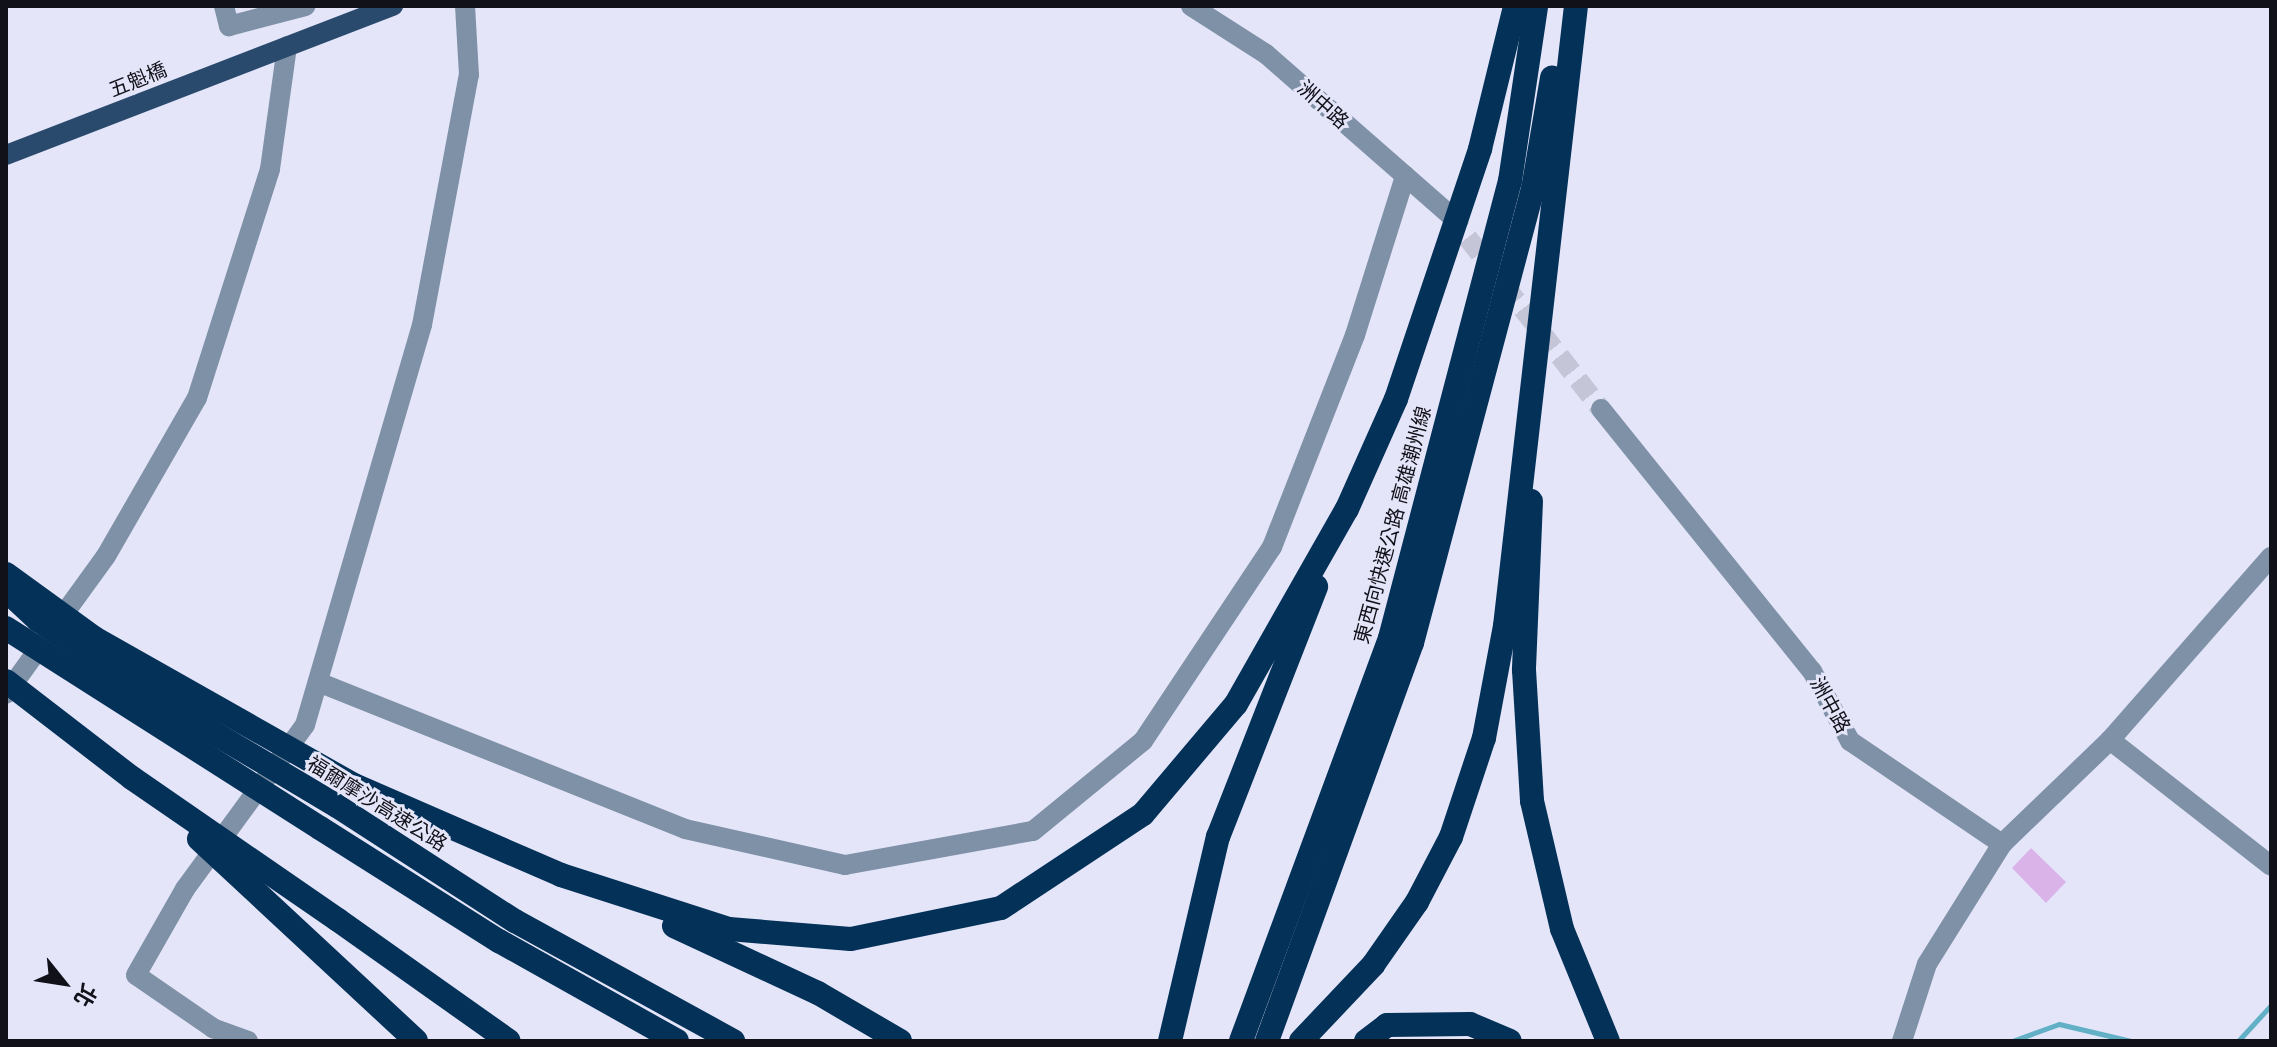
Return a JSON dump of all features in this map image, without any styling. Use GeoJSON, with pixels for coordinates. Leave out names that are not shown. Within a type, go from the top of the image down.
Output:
{"type":"FeatureCollection","features":[{"type":"Feature","properties":{"kind":"highway"},"geometry":{"type":"LineString","coordinates":[[1170,1041],[1218,837],[1347,509],[1396,399],[1480,149],[1515,6]]}},
{"type":"Feature","properties":{"kind":"highway","name":"東西向快速公路 高雄潮州線"},"geometry":{"type":"LineString","coordinates":[[1241,1041],[1390,638],[1510,181],[1536,6]]}},
{"type":"Feature","properties":{"kind":"highway"},"geometry":{"type":"LineString","coordinates":[[1267,1041],[1412,643],[1533,189],[1564,6]]}},
{"type":"Feature","properties":{"kind":"highway"},"geometry":{"type":"LineString","coordinates":[[1301,1041],[1373,965],[1436,869],[1467,794],[1493,701],[1576,6]]}},
{"type":"Feature","properties":{"kind":"highway"},"geometry":{"type":"LineString","coordinates":[[1532,375],[1527,758],[1549,887],[1608,1041]]}},
{"type":"Feature","properties":{"kind":"highway"},"geometry":{"type":"LineString","coordinates":[[561,875],[729,929],[851,939],[1001,908],[1143,814],[1236,704],[1347,509]]}},
{"type":"Feature","properties":{"kind":"highway"},"geometry":{"type":"LineString","coordinates":[[6,574],[94,638],[354,785],[561,875],[818,993],[900,1041]]}},
{"type":"Feature","properties":{"kind":"highway","name":"福爾摩沙高速公路"},"geometry":{"type":"LineString","coordinates":[[6,590],[38,620],[167,705],[337,806],[515,921],[733,1041]]}},
{"type":"Feature","properties":{"kind":"highway"},"geometry":{"type":"LineString","coordinates":[[6,628],[499,941],[677,1041]]}},
{"type":"Feature","properties":{"kind":"highway"},"geometry":{"type":"LineString","coordinates":[[6,681],[132,778],[509,1041]]}},
{"type":"Feature","properties":{"kind":"highway"},"geometry":{"type":"LineString","coordinates":[[132,778],[416,1041]]}},
{"type":"Feature","properties":{"kind":"highway"},"geometry":{"type":"LineString","coordinates":[[1366,1041],[1387,1025],[1470,1024],[1510,1041]]}},
{"type":"Feature","properties":{"kind":"main road","name":"五魁橋"},"geometry":{"type":"LineString","coordinates":[[6,155],[385,7]]}},
{"type":"Feature","properties":{"kind":"street"},"geometry":{"type":"LineString","coordinates":[[224,6],[229,26],[305,6]]}},
{"type":"Feature","properties":{"kind":"street"},"geometry":{"type":"LineString","coordinates":[[248,1041],[213,1028],[136,975],[185,889],[305,725],[422,325],[465,106],[465,6]]}},
{"type":"Feature","properties":{"kind":"street","name":"洲中路"},"geometry":{"type":"LineString","coordinates":[[1191,6],[1266,54],[1449,214]]}},
{"type":"Feature","properties":{"kind":"street"},"geometry":{"type":"LineString","coordinates":[[6,694],[106,556],[197,398],[270,169],[287,46]]}},
{"type":"Feature","properties":{"kind":"street"},"geometry":{"type":"LineString","coordinates":[[318,682],[685,829],[845,865],[1033,831],[1143,741],[1272,547],[1355,335],[1405,176]]}},
{"type":"Feature","properties":{"kind":"street","name":"洲中路"},"geometry":{"type":"LineString","coordinates":[[1601,409],[1812,671],[1850,741],[2002,844]]}},
{"type":"Feature","properties":{"kind":"street"},"geometry":{"type":"LineString","coordinates":[[1902,1041],[1927,964],[2002,844],[2110,740],[2271,557]]}},
{"type":"Feature","properties":{"kind":"street"},"geometry":{"type":"LineString","coordinates":[[2110,740],[2271,866]]}},
{"type":"Feature","properties":{"kind":"building"},"geometry":{"type":"Polygon","coordinates":[[[2031,848],[2066,882],[2046,903],[2012,868],[2031,848]]]}},
{"type":"Feature","properties":{"kind":"waterway"},"geometry":{"type":"LineString","coordinates":[[2238,1041],[2271,1005]]}},
{"type":"Feature","properties":{"kind":"waterway"},"geometry":{"type":"LineString","coordinates":[[2012,1041],[2059,1024],[2131,1041]]}},
{"type":"Feature","properties":{"kind":"tunnel"},"geometry":{"type":"LineString","coordinates":[[1449,214],[1601,409]]}}]}
